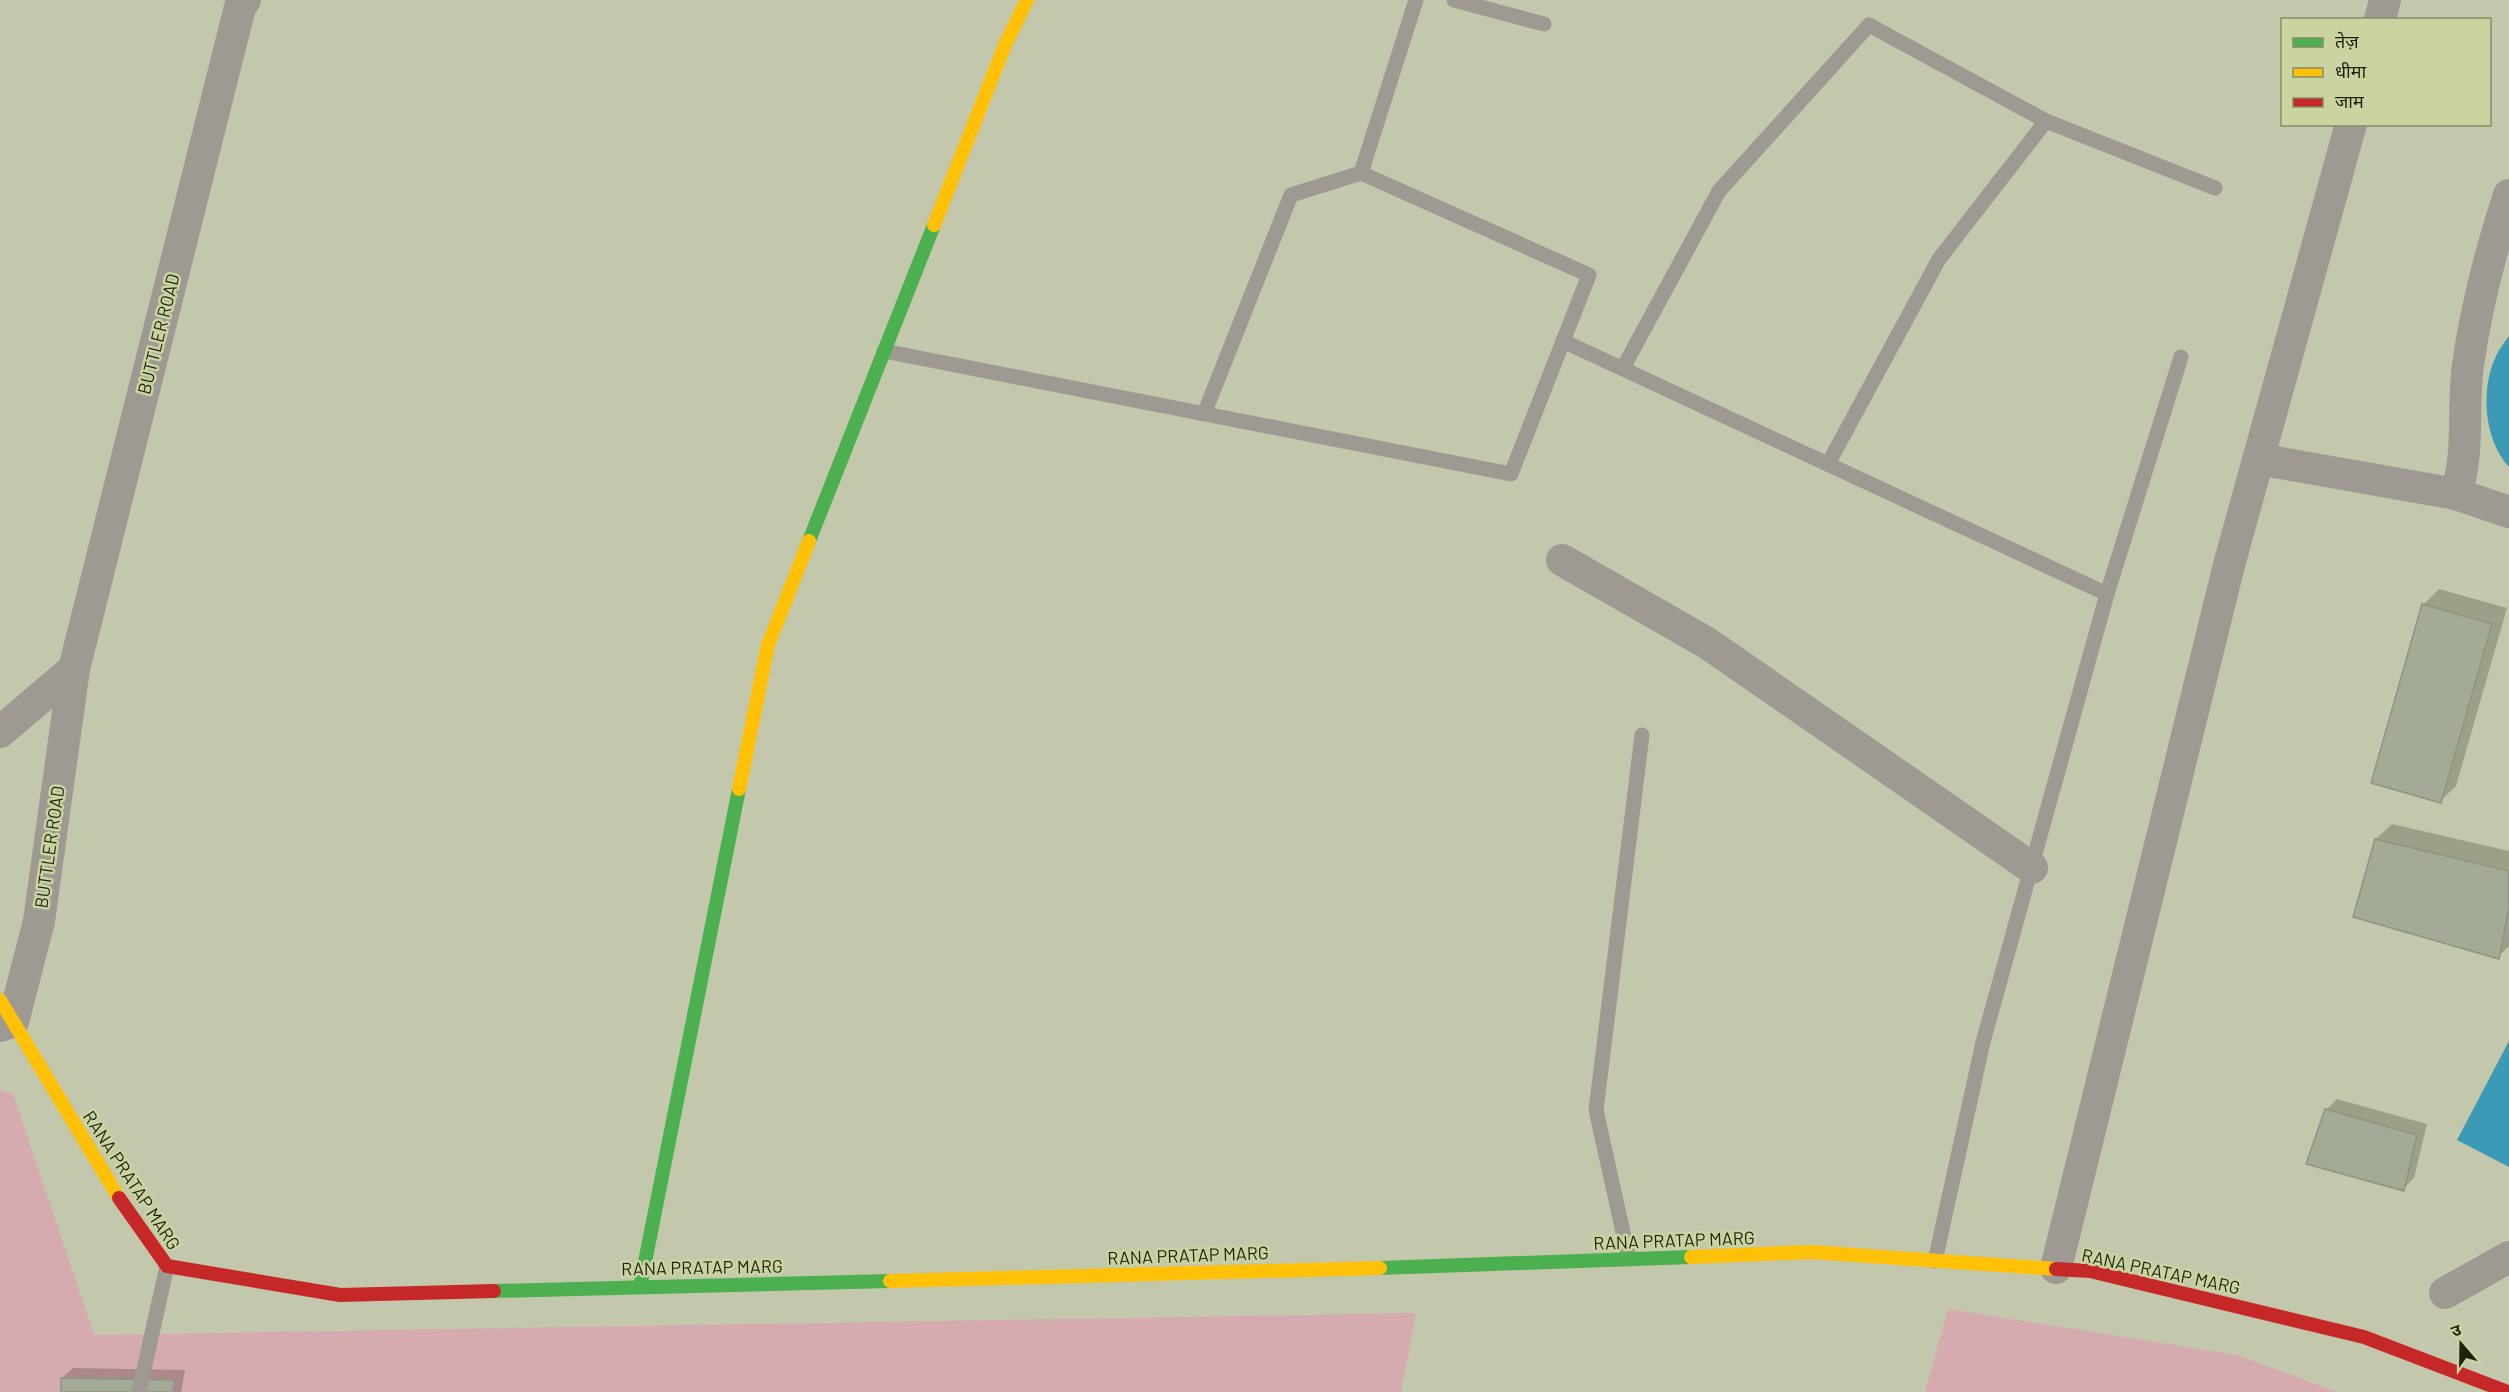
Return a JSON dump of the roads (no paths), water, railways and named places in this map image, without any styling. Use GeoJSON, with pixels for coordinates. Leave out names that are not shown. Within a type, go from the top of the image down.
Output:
{"type":"FeatureCollection","features":[{"type":"Feature","properties":{"kind":"street","name":"BUTTLER ROAD"},"geometry":{"type":"LineString","coordinates":[[4,1016],[39,921],[74,669],[240,8],[244,0]]}},
{"type":"Feature","properties":{"kind":"street"},"geometry":{"type":"LineString","coordinates":[[640,1287],[768,645],[1005,45],[1027,0]]}},
{"type":"Feature","properties":{"kind":"street"},"geometry":{"type":"LineString","coordinates":[[2380,18],[2385,0]]}},
{"type":"Feature","properties":{"kind":"street"},"geometry":{"type":"LineString","coordinates":[[2056,1268],[2229,565],[2350,126]]}},
{"type":"Feature","properties":{"kind":"street"},"geometry":{"type":"LineString","coordinates":[[2456,494],[2463,472],[2468,366],[2492,244],[2509,195]]}},
{"type":"Feature","properties":{"kind":"street"},"geometry":{"type":"LineString","coordinates":[[2258,459],[2456,494],[2509,512]]}},
{"type":"Feature","properties":{"kind":"street"},"geometry":{"type":"LineString","coordinates":[[1563,560],[1707,643],[2031,868]]}},
{"type":"Feature","properties":{"kind":"street"},"geometry":{"type":"LineString","coordinates":[[0,732],[74,669]]}},
{"type":"Feature","properties":{"kind":"street","name":"RANA PRATAP MARG"},"geometry":{"type":"LineString","coordinates":[[4,1016],[108,1182],[166,1266],[340,1295],[1811,1252],[2090,1271],[2364,1337],[2508,1392]]}},
{"type":"Feature","properties":{"kind":"street"},"geometry":{"type":"LineString","coordinates":[[2445,1293],[2509,1257]]}},
{"type":"Feature","properties":{"kind":"lane"},"geometry":{"type":"LineString","coordinates":[[1361,173],[1416,0]]}},
{"type":"Feature","properties":{"kind":"lane"},"geometry":{"type":"LineString","coordinates":[[1454,0],[1545,24]]}},
{"type":"Feature","properties":{"kind":"lane"},"geometry":{"type":"LineString","coordinates":[[1623,368],[1719,191],[1869,24],[2046,121],[2215,188]]}},
{"type":"Feature","properties":{"kind":"lane"},"geometry":{"type":"LineString","coordinates":[[1828,464],[1939,259],[2046,121]]}},
{"type":"Feature","properties":{"kind":"lane"},"geometry":{"type":"LineString","coordinates":[[884,351],[1204,414],[1511,474],[1589,275],[1361,173],[1291,195],[1204,414]]}},
{"type":"Feature","properties":{"kind":"lane"},"geometry":{"type":"LineString","coordinates":[[1563,341],[2107,594]]}},
{"type":"Feature","properties":{"kind":"lane"},"geometry":{"type":"LineString","coordinates":[[1935,1261],[1983,1042],[2107,594],[2181,357]]}},
{"type":"Feature","properties":{"kind":"lane"},"geometry":{"type":"LineString","coordinates":[[1629,1259],[1596,1110],[1642,735]]}},
{"type":"Feature","properties":{"kind":"lane"},"geometry":{"type":"LineString","coordinates":[[139,1392],[166,1266]]}},
{"type":"Feature","properties":{"kind":"water"},"geometry":{"type":"Polygon","coordinates":[[[2509,336],[2509,467],[2494,443],[2486,399],[2491,369],[2497,353],[2509,336]]]}},
{"type":"Feature","properties":{"kind":"water"},"geometry":{"type":"Polygon","coordinates":[[[2509,1041],[2509,1167],[2457,1140],[2509,1041]]]}}]}
